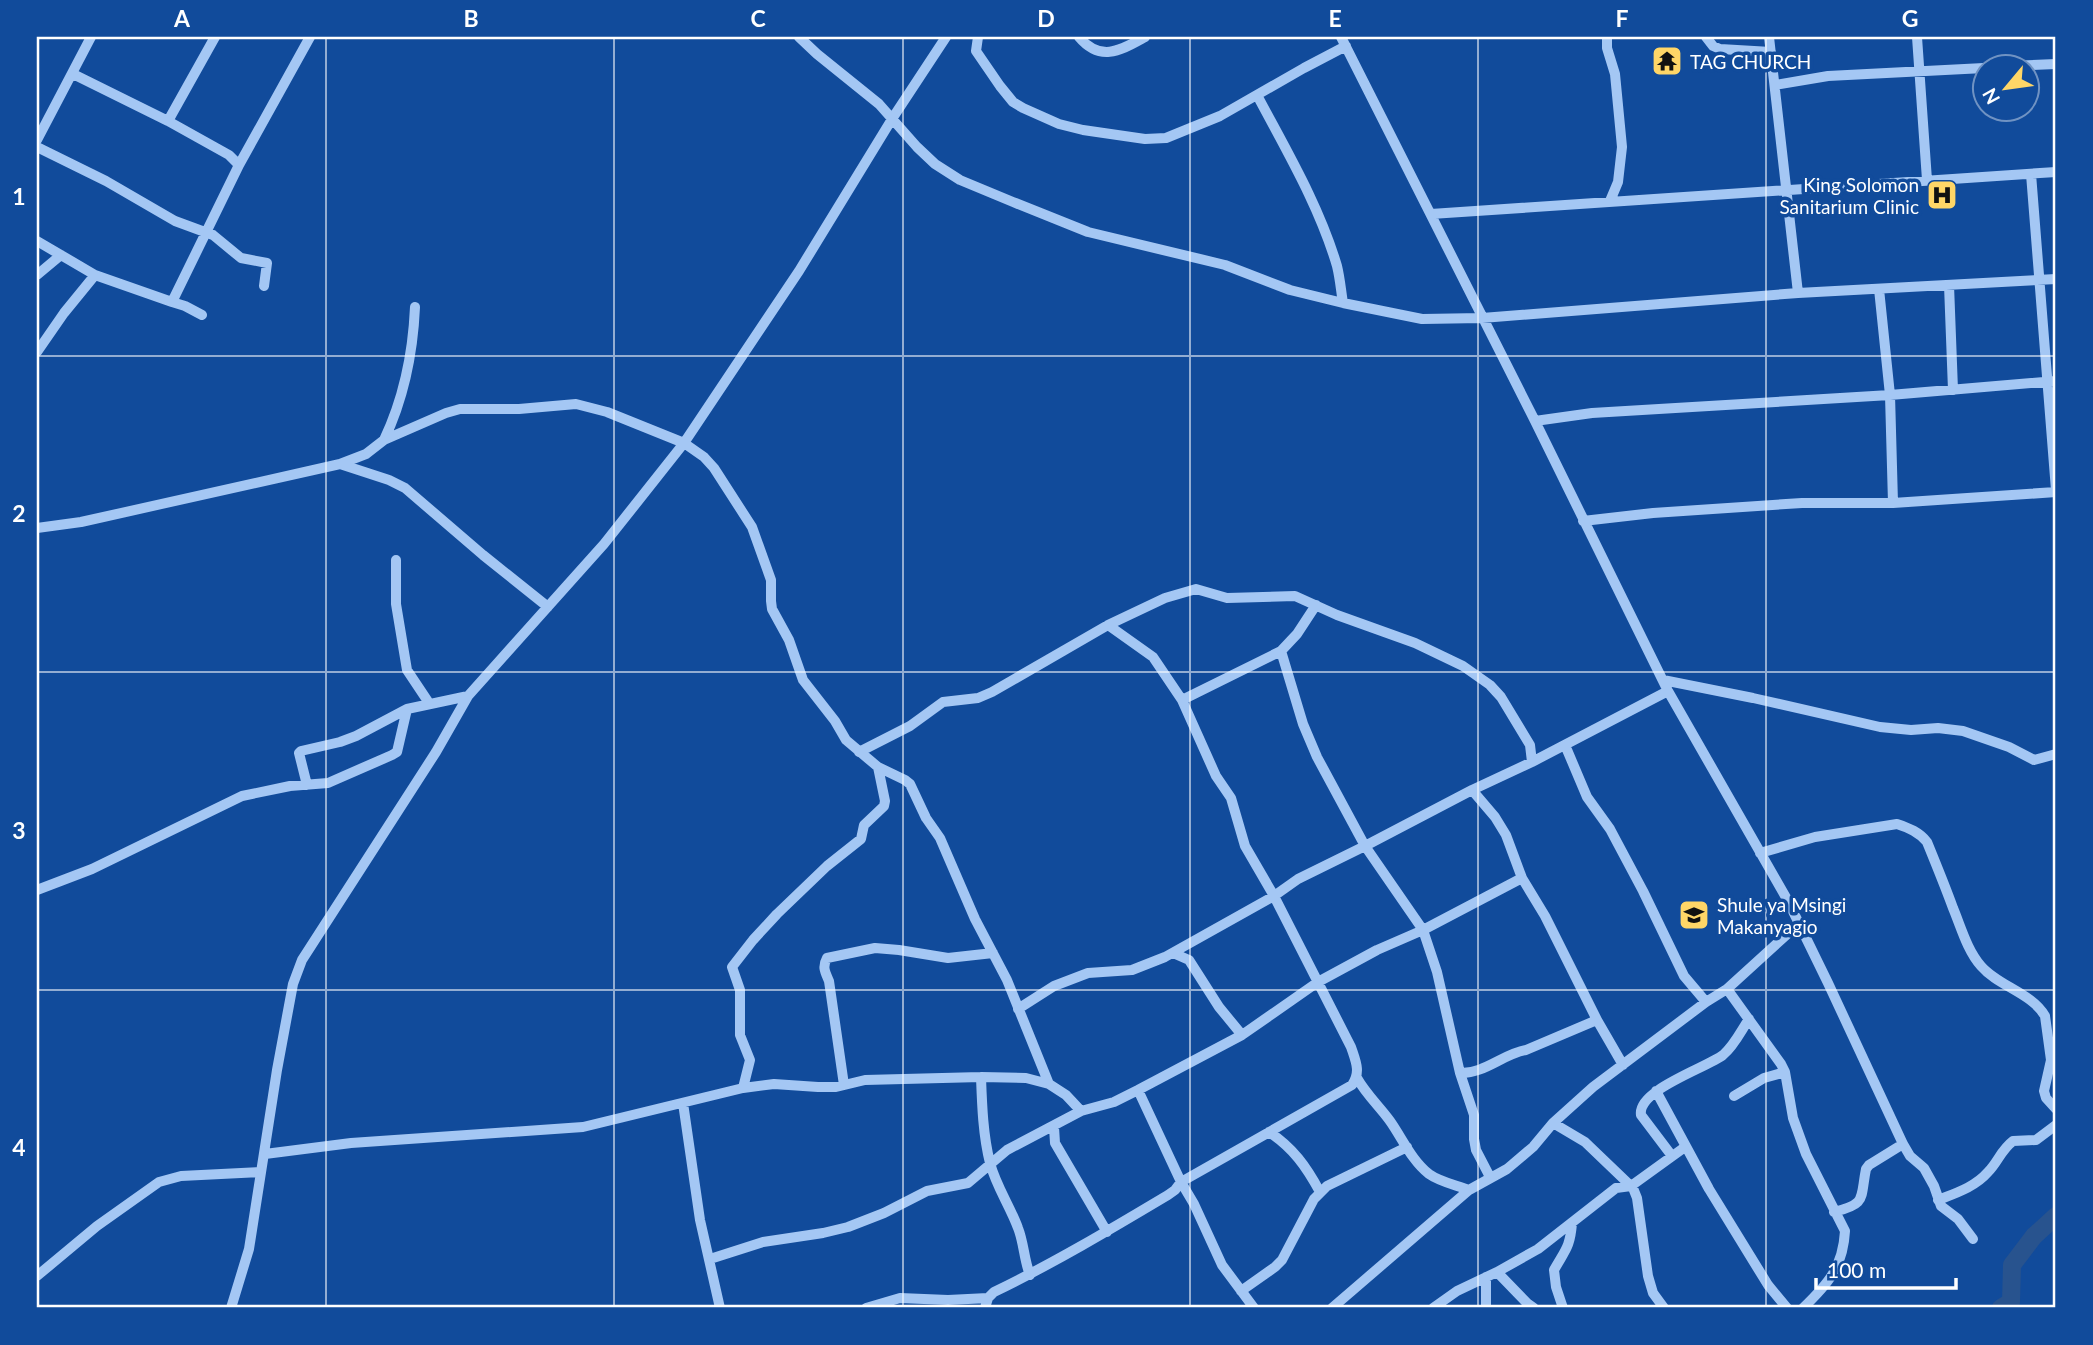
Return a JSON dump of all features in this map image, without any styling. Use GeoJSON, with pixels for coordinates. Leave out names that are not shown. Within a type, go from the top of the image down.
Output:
{"type":"FeatureCollection","features":[{"type":"Feature","properties":{"kind":"street"},"geometry":{"type":"LineString","coordinates":[[37,140],[91,37]]}},
{"type":"Feature","properties":{"kind":"street"},"geometry":{"type":"LineString","coordinates":[[168,121],[215,37]]}},
{"type":"Feature","properties":{"kind":"street"},"geometry":{"type":"LineString","coordinates":[[172,302],[239,165],[310,37]]}},
{"type":"Feature","properties":{"kind":"street"},"geometry":{"type":"LineString","coordinates":[[799,37],[879,104],[934,164],[960,180],[1088,232],[1225,265],[1290,290],[1422,319],[1482,318],[1798,293],[2056,279]]}},
{"type":"Feature","properties":{"kind":"street"},"geometry":{"type":"LineString","coordinates":[[231,1308],[249,1249],[277,1070],[293,984],[302,960],[436,752],[468,696],[604,544],[684,443],[799,271],[892,119],[946,37]]}},
{"type":"Feature","properties":{"kind":"street"},"geometry":{"type":"LineString","coordinates":[[978,37],[976,51],[1013,102],[1059,124],[1145,139],[1166,138],[1220,116],[1343,41],[1665,686],[1788,901],[1903,1144],[1910,1156],[1924,1168],[1941,1206],[1958,1219],[1973,1239]]}},
{"type":"Feature","properties":{"kind":"street"},"geometry":{"type":"LineString","coordinates":[[1079,37],[1095,50],[1107,53],[1122,49],[1145,37]]}},
{"type":"Feature","properties":{"kind":"street"},"geometry":{"type":"LineString","coordinates":[[1607,37],[1606,48],[1615,74],[1622,147],[1618,182],[1610,201]]}},
{"type":"Feature","properties":{"kind":"street"},"geometry":{"type":"LineString","coordinates":[[1706,37],[1713,46],[1720,49],[1771,52]]}},
{"type":"Feature","properties":{"kind":"street"},"geometry":{"type":"LineString","coordinates":[[1769,37],[1798,293]]}},
{"type":"Feature","properties":{"kind":"street"},"geometry":{"type":"LineString","coordinates":[[1917,37],[1927,180]]}},
{"type":"Feature","properties":{"kind":"street"},"geometry":{"type":"LineString","coordinates":[[1775,85],[1828,76],[1970,69]]}},
{"type":"Feature","properties":{"kind":"street"},"geometry":{"type":"LineString","coordinates":[[73,74],[168,121],[229,155],[239,165]]}},
{"type":"Feature","properties":{"kind":"street"},"geometry":{"type":"LineString","coordinates":[[1257,94],[1325,229],[1338,268],[1343,303]]}},
{"type":"Feature","properties":{"kind":"street"},"geometry":{"type":"LineString","coordinates":[[37,147],[106,181],[175,221],[213,235],[241,258],[267,263],[264,286]]}},
{"type":"Feature","properties":{"kind":"street"},"geometry":{"type":"LineString","coordinates":[[1431,214],[2056,172]]}},
{"type":"Feature","properties":{"kind":"street"},"geometry":{"type":"LineString","coordinates":[[1583,521],[1802,502],[1894,503],[2056,491],[2052,382],[2039,280],[2031,174]]}},
{"type":"Feature","properties":{"kind":"street"},"geometry":{"type":"LineString","coordinates":[[37,241],[96,275],[185,306],[202,316]]}},
{"type":"Feature","properties":{"kind":"street"},"geometry":{"type":"LineString","coordinates":[[37,275],[61,255]]}},
{"type":"Feature","properties":{"kind":"street"},"geometry":{"type":"LineString","coordinates":[[37,352],[64,313],[96,275]]}},
{"type":"Feature","properties":{"kind":"street"},"geometry":{"type":"LineString","coordinates":[[1949,285],[1953,390]]}},
{"type":"Feature","properties":{"kind":"street"},"geometry":{"type":"LineString","coordinates":[[1879,289],[1889,395],[1894,503]]}},
{"type":"Feature","properties":{"kind":"street"},"geometry":{"type":"LineString","coordinates":[[384,440],[394,421],[402,391],[414,330],[415,307]]}},
{"type":"Feature","properties":{"kind":"street"},"geometry":{"type":"LineString","coordinates":[[1535,421],[1592,414],[2052,382]]}},
{"type":"Feature","properties":{"kind":"street"},"geometry":{"type":"LineString","coordinates":[[37,528],[81,522],[340,464],[366,454],[384,440],[460,409],[519,409],[576,404],[607,412],[684,443],[714,468],[752,527],[771,580],[772,609],[789,640],[803,680],[835,721],[846,740],[878,767],[910,784],[926,818],[940,838],[975,919],[1007,980],[1049,1084]]}},
{"type":"Feature","properties":{"kind":"street"},"geometry":{"type":"LineString","coordinates":[[340,464],[405,488],[482,555],[548,607]]}},
{"type":"Feature","properties":{"kind":"street"},"geometry":{"type":"LineString","coordinates":[[396,560],[396,604],[407,670],[429,703]]}},
{"type":"Feature","properties":{"kind":"street"},"geometry":{"type":"LineString","coordinates":[[859,752],[910,726],[943,702],[978,698],[992,692],[1108,625],[1165,598],[1196,589],[1227,598],[1295,596],[1337,615],[1415,643],[1463,666],[1490,685],[1501,697],[1530,745],[1532,762]]}},
{"type":"Feature","properties":{"kind":"street"},"geometry":{"type":"LineString","coordinates":[[1182,700],[1281,650],[1297,634],[1315,605]]}},
{"type":"Feature","properties":{"kind":"street"},"geometry":{"type":"LineString","coordinates":[[866,1308],[900,1298],[987,1303],[994,1292],[1030,1275],[1168,1195],[1181,1182],[1352,1085],[1356,1078],[1358,1068],[1351,1047],[1274,896],[1245,846],[1231,798],[1216,776],[1182,700],[1153,657],[1108,625]]}},
{"type":"Feature","properties":{"kind":"street"},"geometry":{"type":"LineString","coordinates":[[1281,650],[1303,724],[1317,757],[1365,846],[1423,930],[1437,972],[1474,1115],[1476,1150],[1490,1178]]}},
{"type":"Feature","properties":{"kind":"street"},"geometry":{"type":"LineString","coordinates":[[1018,1009],[1054,986],[1088,973],[1132,970],[1173,953],[1274,896],[1298,878],[1565,745],[1665,686],[1753,698],[1880,727],[1911,730],[1938,728],[1963,732],[2009,747],[2034,760],[2056,754]]}},
{"type":"Feature","properties":{"kind":"street"},"geometry":{"type":"LineString","coordinates":[[307,785],[299,753],[301,751],[356,736],[407,709],[468,696]]}},
{"type":"Feature","properties":{"kind":"street"},"geometry":{"type":"LineString","coordinates":[[37,890],[92,869],[242,796],[290,786],[328,783],[395,754],[407,709]]}},
{"type":"Feature","properties":{"kind":"street"},"geometry":{"type":"LineString","coordinates":[[1565,745],[1587,797],[1610,830],[1684,976],[1706,1002]]}},
{"type":"Feature","properties":{"kind":"street"},"geometry":{"type":"LineString","coordinates":[[743,1088],[750,1060],[740,1035],[740,990],[732,967],[752,940],[787,905],[827,866],[861,839],[864,825],[884,806],[885,795],[878,767]]}},
{"type":"Feature","properties":{"kind":"street"},"geometry":{"type":"LineString","coordinates":[[1472,790],[1506,835],[1522,878],[1545,916],[1597,1020],[1623,1065]]}},
{"type":"Feature","properties":{"kind":"street"},"geometry":{"type":"LineString","coordinates":[[1760,853],[1815,837],[1897,824],[1921,835],[1927,842],[1968,945],[1980,965],[2042,1010],[2045,1016],[2051,1059],[2044,1091],[2046,1098],[2056,1109]]}},
{"type":"Feature","properties":{"kind":"street"},"geometry":{"type":"LineString","coordinates":[[710,1259],[763,1242],[848,1227],[884,1213],[927,1191],[968,1183],[1007,1150],[1081,1111],[1114,1102],[1138,1090],[1242,1035],[1318,982],[1522,878]]}},
{"type":"Feature","properties":{"kind":"street"},"geometry":{"type":"LineString","coordinates":[[1332,1308],[1469,1190],[1507,1169],[1533,1147],[1553,1123],[1592,1087],[1727,989],[1794,928]]}},
{"type":"Feature","properties":{"kind":"street"},"geometry":{"type":"LineString","coordinates":[[844,1085],[830,981],[824,970],[827,958],[875,948],[948,958],[993,953]]}},
{"type":"Feature","properties":{"kind":"street"},"geometry":{"type":"LineString","coordinates":[[1173,953],[1192,964],[1219,1007],[1242,1035]]}},
{"type":"Feature","properties":{"kind":"street"},"geometry":{"type":"LineString","coordinates":[[1727,989],[1785,1072],[1793,1118],[1806,1154],[1843,1225],[1844,1244],[1831,1279],[1803,1308]]}},
{"type":"Feature","properties":{"kind":"street"},"geometry":{"type":"LineString","coordinates":[[1672,1156],[1641,1115],[1642,1103],[1656,1091],[1720,1057],[1730,1048],[1749,1019]]}},
{"type":"Feature","properties":{"kind":"street"},"geometry":{"type":"LineString","coordinates":[[1461,1073],[1478,1071],[1509,1055],[1526,1051],[1597,1020]]}},
{"type":"Feature","properties":{"kind":"street"},"geometry":{"type":"LineString","coordinates":[[1734,1096],[1764,1078],[1785,1072]]}},
{"type":"Feature","properties":{"kind":"street"},"geometry":{"type":"LineString","coordinates":[[981,1077],[982,1107],[990,1163],[1017,1225],[1030,1275]]}},
{"type":"Feature","properties":{"kind":"street"},"geometry":{"type":"LineString","coordinates":[[265,1154],[351,1143],[583,1127],[743,1088],[774,1084],[818,1087],[865,1080],[1026,1078],[1049,1084],[1066,1094],[1081,1111]]}},
{"type":"Feature","properties":{"kind":"street"},"geometry":{"type":"LineString","coordinates":[[1356,1078],[1426,1172],[1437,1179],[1469,1190]]}},
{"type":"Feature","properties":{"kind":"street"},"geometry":{"type":"LineString","coordinates":[[1138,1090],[1222,1265],[1254,1308]]}},
{"type":"Feature","properties":{"kind":"street"},"geometry":{"type":"LineString","coordinates":[[1656,1091],[1685,1147],[1768,1285],[1787,1308]]}},
{"type":"Feature","properties":{"kind":"street"},"geometry":{"type":"LineString","coordinates":[[683,1103],[700,1220],[720,1308]]}},
{"type":"Feature","properties":{"kind":"street"},"geometry":{"type":"LineString","coordinates":[[1283,1142],[1291,1120]]}},
{"type":"Feature","properties":{"kind":"street"},"geometry":{"type":"LineString","coordinates":[[1553,1123],[1585,1142],[1631,1186],[1637,1198],[1648,1276],[1653,1293],[1664,1308]]}},
{"type":"Feature","properties":{"kind":"street"},"geometry":{"type":"LineString","coordinates":[[1938,1200],[1965,1190],[1989,1172],[2000,1153],[2013,1141],[2036,1140],[2056,1125]]}},
{"type":"Feature","properties":{"kind":"street"},"geometry":{"type":"LineString","coordinates":[[1054,1127],[1055,1143],[1107,1231]]}},
{"type":"Feature","properties":{"kind":"street"},"geometry":{"type":"LineString","coordinates":[[1269,1132],[1303,1162],[1320,1192]]}},
{"type":"Feature","properties":{"kind":"street"},"geometry":{"type":"LineString","coordinates":[[1834,1212],[1857,1205],[1869,1165],[1903,1144]]}},
{"type":"Feature","properties":{"kind":"street"},"geometry":{"type":"LineString","coordinates":[[1241,1291],[1282,1260],[1320,1192],[1349,1173],[1407,1147]]}},
{"type":"Feature","properties":{"kind":"street"},"geometry":{"type":"LineString","coordinates":[[1433,1308],[1457,1291],[1538,1249],[1616,1188],[1631,1186],[1685,1147]]}},
{"type":"Feature","properties":{"kind":"street"},"geometry":{"type":"LineString","coordinates":[[37,1276],[97,1226],[159,1182],[181,1176],[260,1172]]}},
{"type":"Feature","properties":{"kind":"street"},"geometry":{"type":"LineString","coordinates":[[1563,1308],[1554,1270],[1571,1240],[1572,1223]]}},
{"type":"Feature","properties":{"kind":"street"},"geometry":{"type":"LineString","coordinates":[[1486,1308],[1491,1274]]}},
{"type":"Feature","properties":{"kind":"street"},"geometry":{"type":"LineString","coordinates":[[1491,1274],[1534,1308]]}},
{"type":"Feature","properties":{"kind":"waterway"},"geometry":{"type":"LineString","coordinates":[[2001,1308],[2011,1302],[2012,1265],[2034,1236],[2056,1216]]}},
{"type":"Feature","properties":{"kind":"place","name":"TAG CHURCH"},"geometry":{"type":"Point","coordinates":[1667,61]}},
{"type":"Feature","properties":{"kind":"place","name":"King Solomon Sanitarium Clinic"},"geometry":{"type":"Point","coordinates":[1942,195]}},
{"type":"Feature","properties":{"kind":"place","name":"Shule ya Msingi Makanyagio"},"geometry":{"type":"Point","coordinates":[1694,915]}}]}
